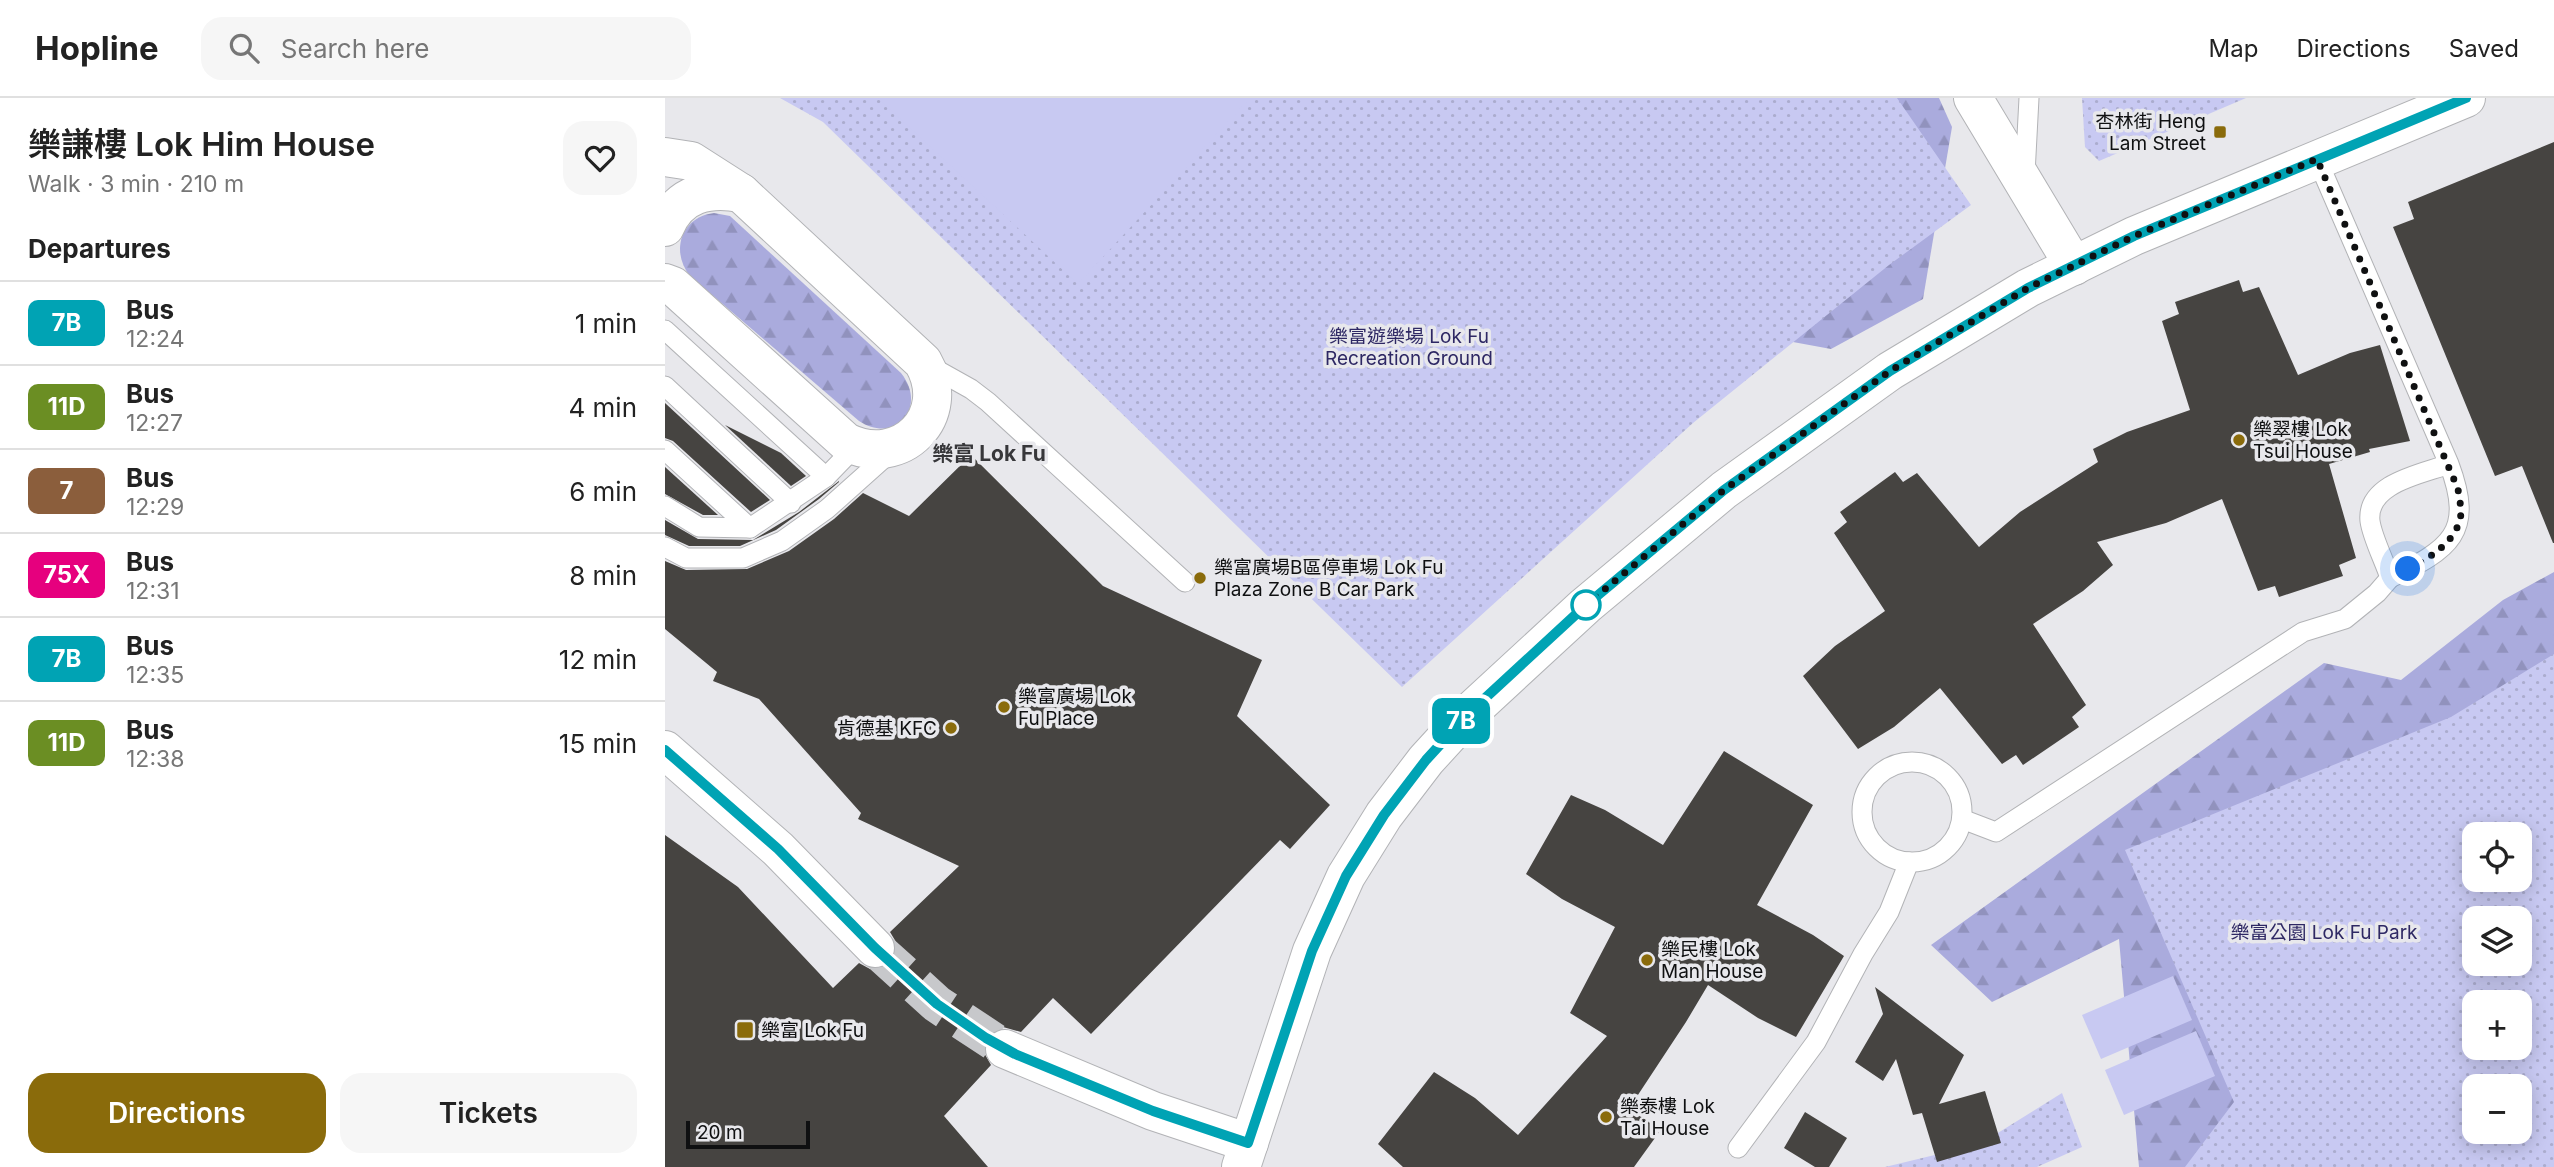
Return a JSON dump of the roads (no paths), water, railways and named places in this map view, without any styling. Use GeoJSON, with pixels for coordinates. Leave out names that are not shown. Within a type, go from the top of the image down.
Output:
{"type":"FeatureCollection","features":[{"type":"Feature","properties":{"kind":"main road"},"geometry":{"type":"LineString","coordinates":[[1973,98],[2074,266]]}},
{"type":"Feature","properties":{"kind":"main road"},"geometry":{"type":"LineString","coordinates":[[1005,1049],[1153,1111],[1245,1155],[1312,951],[1346,876],[1384,815],[1426,760],[1469,713],[1585,606],[1724,490],[1890,371],[2028,288],[2134,236],[2317,159],[2428,105],[2466,98]]}},
{"type":"Feature","properties":{"kind":"main road"},"geometry":{"type":"LineString","coordinates":[[665,157],[691,161],[741,193],[923,362],[933,386],[931,407],[925,423],[913,437],[898,446],[877,450],[856,446],[838,435],[667,286]]}},
{"type":"Feature","properties":{"kind":"main road"},"geometry":{"type":"LineString","coordinates":[[665,227],[675,210],[699,193],[720,189],[741,193]]}},
{"type":"Feature","properties":{"kind":"main road"},"geometry":{"type":"LineString","coordinates":[[665,750],[778,849],[875,948]]}},
{"type":"Feature","properties":{"kind":"lane"},"geometry":{"type":"LineString","coordinates":[[2025,185],[2029,98]]}},
{"type":"Feature","properties":{"kind":"lane"},"geometry":{"type":"LineString","coordinates":[[1962,819],[1996,832],[2303,632],[2345,619],[2378,593],[2390,578],[2426,560],[2454,535],[2461,512],[2458,489],[2449,464],[2317,159]]}},
{"type":"Feature","properties":{"kind":"lane"},"geometry":{"type":"LineString","coordinates":[[665,330],[826,477]]}},
{"type":"Feature","properties":{"kind":"lane"},"geometry":{"type":"LineString","coordinates":[[923,362],[971,389],[988,402],[1185,582]]}},
{"type":"Feature","properties":{"kind":"lane"},"geometry":{"type":"LineString","coordinates":[[665,386],[791,503]]}},
{"type":"Feature","properties":{"kind":"lane"},"geometry":{"type":"LineString","coordinates":[[665,506],[699,527],[750,528],[826,477],[856,446]]}},
{"type":"Feature","properties":{"kind":"lane"},"geometry":{"type":"LineString","coordinates":[[665,547],[686,558],[743,558],[782,541],[827,509],[898,446]]}},
{"type":"Feature","properties":{"kind":"lane"},"geometry":{"type":"LineString","coordinates":[[665,450],[750,528]]}},
{"type":"Feature","properties":{"kind":"lane"},"geometry":{"type":"LineString","coordinates":[[2390,578],[2370,520],[2375,499],[2385,488],[2449,464]]}},
{"type":"Feature","properties":{"kind":"lane"},"geometry":{"type":"LineString","coordinates":[[1913,761],[1937,768],[1955,786],[1962,802],[1962,819],[1958,833],[1949,846],[1937,856],[1909,862],[1892,858],[1878,848],[1867,834],[1863,800],[1869,785],[1881,772],[1896,764],[1913,761]]}},
{"type":"Feature","properties":{"kind":"lane"},"geometry":{"type":"LineString","coordinates":[[1738,1148],[1816,1042],[1863,954],[1889,912],[1909,862]]}},
{"type":"Feature","properties":{"kind":"tunnel"},"geometry":{"type":"LineString","coordinates":[[875,948],[937,1004],[1005,1049]]}},
{"type":"Feature","properties":{"kind":"place","name":"杏林街 Heng Lam Street"},"geometry":{"type":"Point","coordinates":[2220,132]}},
{"type":"Feature","properties":{"kind":"place","name":"樂翠樓 Lok Tsui House"},"geometry":{"type":"Point","coordinates":[2239,440]}},
{"type":"Feature","properties":{"kind":"place","name":"樂富廣場B區停車場 Lok Fu Plaza Zone B Car Park"},"geometry":{"type":"Point","coordinates":[1200,578]}},
{"type":"Feature","properties":{"kind":"place","name":"樂富廣場 Lok Fu Place"},"geometry":{"type":"Point","coordinates":[1004,707]}},
{"type":"Feature","properties":{"kind":"place","name":"肯德基 KFC"},"geometry":{"type":"Point","coordinates":[951,728]}},
{"type":"Feature","properties":{"kind":"place","name":"樂民樓 Lok Man House"},"geometry":{"type":"Point","coordinates":[1647,960]}},
{"type":"Feature","properties":{"kind":"place","name":"樂富 Lok Fu"},"geometry":{"type":"Point","coordinates":[745,1030]}},
{"type":"Feature","properties":{"kind":"place","name":"樂泰樓 Lok Tai House"},"geometry":{"type":"Point","coordinates":[1606,1117]}},
{"type":"Feature","properties":{"kind":"district","name":"樂富 Lok Fu"},"geometry":{"type":"Point","coordinates":[989,453]}},
{"type":"Feature","properties":{"kind":"park label","name":"樂富遊樂場 Lok Fu Recreation Ground"},"geometry":{"type":"Point","coordinates":[1409,347]}},
{"type":"Feature","properties":{"kind":"park label","name":"樂富公園 Lok Fu Park"},"geometry":{"type":"Point","coordinates":[2324,932]}}]}
